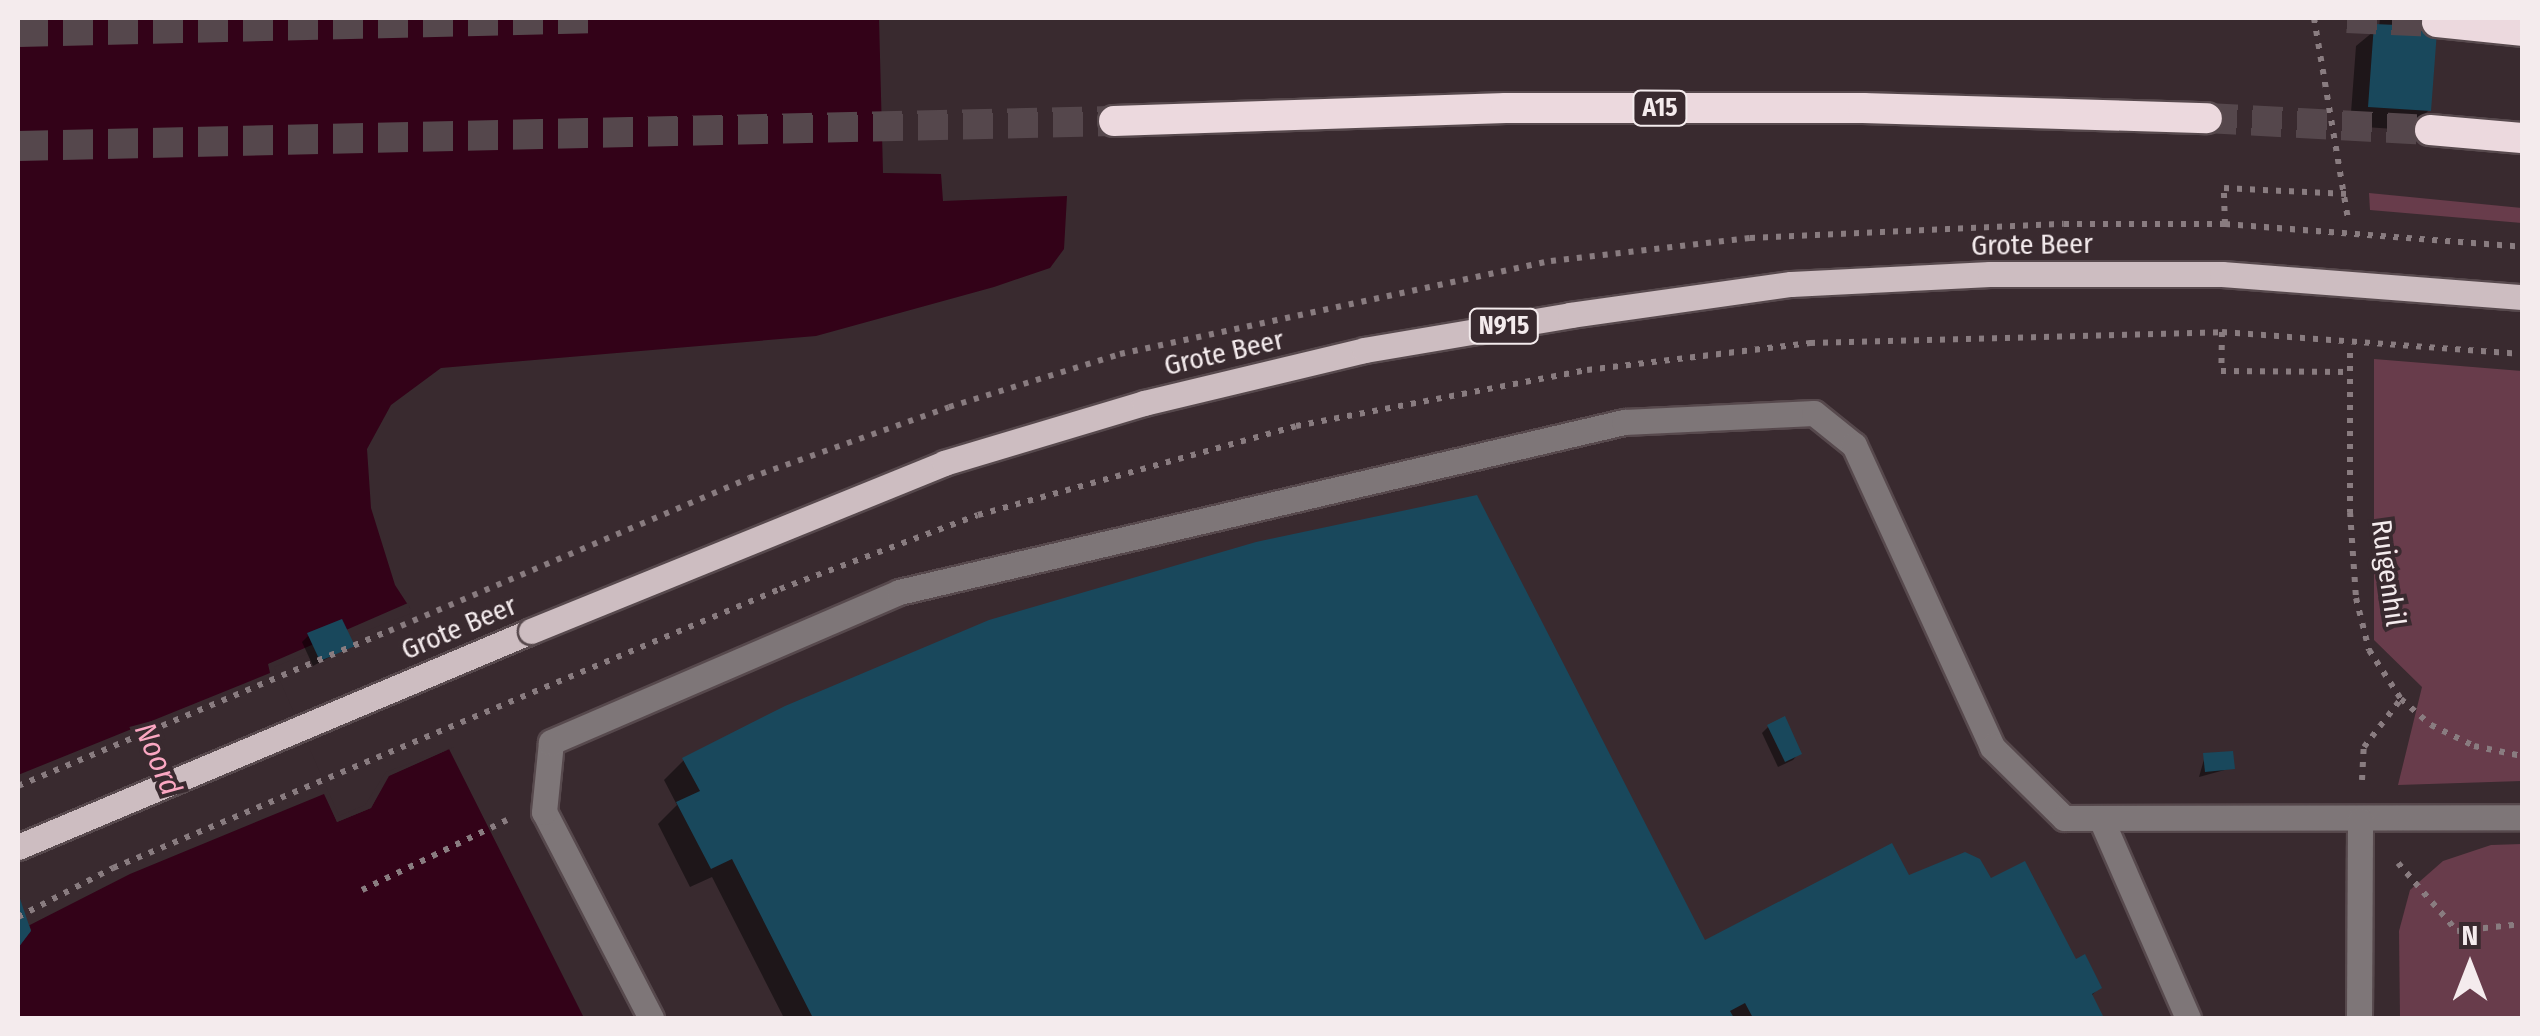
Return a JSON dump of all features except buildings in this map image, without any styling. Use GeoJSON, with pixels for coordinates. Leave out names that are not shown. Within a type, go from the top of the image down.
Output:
{"type":"FeatureCollection","features":[{"type":"Feature","properties":{"kind":"highway"},"geometry":{"type":"LineString","coordinates":[[2437,22],[2522,31]]}},
{"type":"Feature","properties":{"kind":"highway","name":"A15"},"geometry":{"type":"LineString","coordinates":[[1114,121],[1526,108],[1863,108],[2206,118]]}},
{"type":"Feature","properties":{"kind":"highway"},"geometry":{"type":"LineString","coordinates":[[2430,130],[2522,138]]}},
{"type":"Feature","properties":{"kind":"main road","name":"Grote Beer"},"geometry":{"type":"LineString","coordinates":[[18,847],[944,463],[1144,403],[1364,350],[1791,284],[1990,274],[2222,274],[2522,297]]}},
{"type":"Feature","properties":{"kind":"street"},"geometry":{"type":"LineString","coordinates":[[651,1018],[544,812],[551,742],[899,592],[1624,422],[1814,413],[1854,444],[1992,747],[2064,818],[2522,817]]}},
{"type":"Feature","properties":{"kind":"street"},"geometry":{"type":"LineString","coordinates":[[2101,819],[2188,1018]]}},
{"type":"Feature","properties":{"kind":"street"},"geometry":{"type":"LineString","coordinates":[[2359,1018],[2360,820]]}},
{"type":"Feature","properties":{"kind":"path"},"geometry":{"type":"LineString","coordinates":[[2314,18],[2348,194],[2348,220]]}},
{"type":"Feature","properties":{"kind":"path"},"geometry":{"type":"LineString","coordinates":[[2225,224],[2224,188],[2348,194]]}},
{"type":"Feature","properties":{"kind":"path"},"geometry":{"type":"LineString","coordinates":[[2350,372],[2221,370],[2222,332],[2522,354]]}},
{"type":"Feature","properties":{"kind":"path","name":"Ruigenhil"},"geometry":{"type":"LineString","coordinates":[[2350,354],[2356,598],[2369,650],[2400,698]]}},
{"type":"Feature","properties":{"kind":"path","name":"Grote Beer"},"geometry":{"type":"LineString","coordinates":[[18,786],[388,631]]}},
{"type":"Feature","properties":{"kind":"path"},"geometry":{"type":"LineString","coordinates":[[2522,756],[2460,739],[2400,698],[2364,747],[2360,820],[2456,931],[2522,924]]}},
{"type":"Feature","properties":{"kind":"path"},"geometry":{"type":"LineString","coordinates":[[18,917],[113,868],[430,737]]}},
{"type":"Feature","properties":{"kind":"path"},"geometry":{"type":"LineString","coordinates":[[362,890],[513,817]]}},
{"type":"Feature","properties":{"kind":"shaded area"},"geometry":{"type":"Polygon","coordinates":[[[2369,193],[2522,208],[2522,223],[2370,210],[2369,193]]]}},
{"type":"Feature","properties":{"kind":"shaded area"},"geometry":{"type":"Polygon","coordinates":[[[2374,359],[2522,371],[2522,781],[2398,785],[2422,687],[2374,640],[2374,359]]]}},
{"type":"Feature","properties":{"kind":"shaded area"},"geometry":{"type":"Polygon","coordinates":[[[2522,844],[2522,1018],[2400,1018],[2399,931],[2410,890],[2443,861],[2491,845],[2522,844]]]}},
{"type":"Feature","properties":{"kind":"water","name":"Noord"},"geometry":{"type":"Polygon","coordinates":[[[18,18],[879,18],[883,173],[941,174],[943,201],[1067,196],[1064,249],[1050,268],[994,287],[816,336],[441,368],[391,405],[367,449],[371,508],[395,585],[410,608],[269,664],[337,822],[371,808],[388,776],[449,749],[584,1018],[18,1018],[18,948],[31,930],[18,893],[18,18]]]}},
{"type":"Feature","properties":{"kind":"pier"},"geometry":{"type":"Polygon","coordinates":[[[408,603],[412,613],[274,667],[339,816],[365,805],[386,772],[454,747],[389,776],[371,808],[337,822],[324,794],[130,874],[26,927],[18,906],[18,775],[270,673],[268,664],[408,603]]]}},
{"type":"Feature","properties":{"kind":"tunnel"},"geometry":{"type":"LineString","coordinates":[[18,32],[600,18]]}},
{"type":"Feature","properties":{"kind":"tunnel"},"geometry":{"type":"LineString","coordinates":[[2347,18],[2437,22]]}},
{"type":"Feature","properties":{"kind":"tunnel"},"geometry":{"type":"LineString","coordinates":[[2207,118],[2430,130]]}},
{"type":"Feature","properties":{"kind":"tunnel"},"geometry":{"type":"LineString","coordinates":[[18,146],[1114,121]]}}]}
